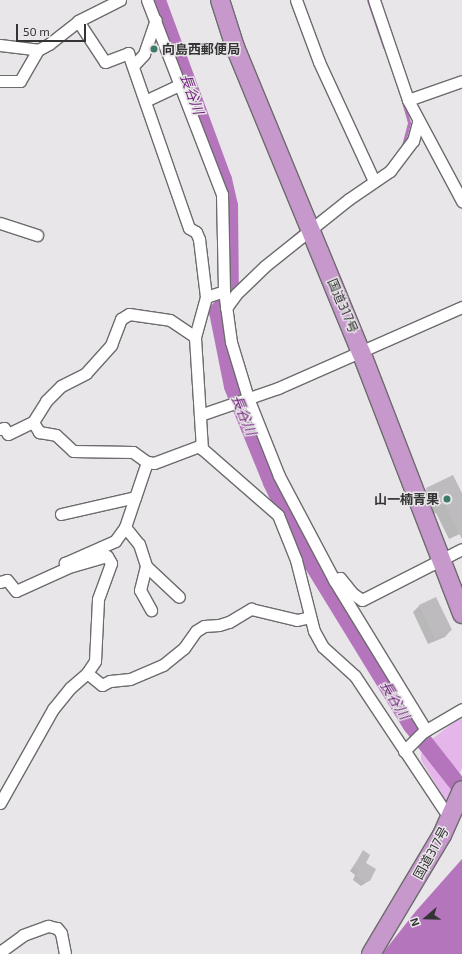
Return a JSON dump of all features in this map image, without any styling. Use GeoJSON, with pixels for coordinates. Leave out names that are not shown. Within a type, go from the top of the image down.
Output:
{"type":"FeatureCollection","features":[{"type":"Feature","properties":{"kind":"highway","name":"国道317号"},"geometry":{"type":"LineString","coordinates":[[220,0],[235,47],[362,352],[462,614]]}},
{"type":"Feature","properties":{"kind":"highway"},"geometry":{"type":"LineString","coordinates":[[442,559],[462,600]]}},
{"type":"Feature","properties":{"kind":"highway","name":"国道317号"},"geometry":{"type":"LineString","coordinates":[[371,954],[451,817],[462,790]]}},
{"type":"Feature","properties":{"kind":"street"},"geometry":{"type":"LineString","coordinates":[[0,81],[20,81],[38,50],[49,44],[78,21],[120,0]]}},
{"type":"Feature","properties":{"kind":"street"},"geometry":{"type":"LineString","coordinates":[[147,0],[181,84],[222,194],[224,291],[231,342],[246,399],[279,476],[334,580],[425,731]]}},
{"type":"Feature","properties":{"kind":"street"},"geometry":{"type":"LineString","coordinates":[[296,0],[319,62],[374,181]]}},
{"type":"Feature","properties":{"kind":"street"},"geometry":{"type":"LineString","coordinates":[[374,0],[408,100],[418,122],[462,201]]}},
{"type":"Feature","properties":{"kind":"street"},"geometry":{"type":"LineString","coordinates":[[133,66],[144,54],[156,20]]}},
{"type":"Feature","properties":{"kind":"street"},"geometry":{"type":"LineString","coordinates":[[78,21],[105,62],[128,53],[189,228],[196,232],[199,239],[206,297],[195,337],[202,449]]}},
{"type":"Feature","properties":{"kind":"street"},"geometry":{"type":"LineString","coordinates":[[0,45],[38,50]]}},
{"type":"Feature","properties":{"kind":"street"},"geometry":{"type":"LineString","coordinates":[[408,100],[462,81]]}},
{"type":"Feature","properties":{"kind":"street"},"geometry":{"type":"LineString","coordinates":[[145,101],[181,84]]}},
{"type":"Feature","properties":{"kind":"street"},"geometry":{"type":"LineString","coordinates":[[226,308],[251,279],[374,181],[390,171],[402,157],[412,141],[418,122]]}},
{"type":"Feature","properties":{"kind":"street"},"geometry":{"type":"LineString","coordinates":[[0,223],[37,235]]}},
{"type":"Feature","properties":{"kind":"street"},"geometry":{"type":"LineString","coordinates":[[206,297],[224,291]]}},
{"type":"Feature","properties":{"kind":"street"},"geometry":{"type":"LineString","coordinates":[[200,415],[246,399],[362,352],[462,307]]}},
{"type":"Feature","properties":{"kind":"street"},"geometry":{"type":"LineString","coordinates":[[0,429],[4,428],[8,434],[33,422],[46,401],[61,386],[86,373],[111,345],[121,319],[129,314],[170,320],[195,337]]}},
{"type":"Feature","properties":{"kind":"street"},"geometry":{"type":"LineString","coordinates":[[33,422],[39,432],[56,435],[73,451],[132,452],[147,462],[154,463],[199,446],[278,515],[296,560],[310,616],[323,647],[355,676],[451,817]]}},
{"type":"Feature","properties":{"kind":"street"},"geometry":{"type":"LineString","coordinates":[[71,566],[64,563],[115,541],[125,527],[147,462]]}},
{"type":"Feature","properties":{"kind":"street"},"geometry":{"type":"LineString","coordinates":[[61,514],[135,497]]}},
{"type":"Feature","properties":{"kind":"street"},"geometry":{"type":"LineString","coordinates":[[125,527],[139,544],[146,566],[179,597]]}},
{"type":"Feature","properties":{"kind":"street"},"geometry":{"type":"LineString","coordinates":[[334,580],[340,578],[352,593],[362,600],[462,549]]}},
{"type":"Feature","properties":{"kind":"street"},"geometry":{"type":"LineString","coordinates":[[0,582],[7,580],[16,591],[71,566],[107,556],[111,563],[98,598],[97,654],[87,673],[70,688],[52,709],[0,803]]}},
{"type":"Feature","properties":{"kind":"street"},"geometry":{"type":"LineString","coordinates":[[146,566],[140,590],[152,610]]}},
{"type":"Feature","properties":{"kind":"street"},"geometry":{"type":"LineString","coordinates":[[87,673],[102,685],[110,681],[130,679],[163,665],[184,648],[196,631],[204,626],[229,622],[251,609],[297,620],[310,616]]}},
{"type":"Feature","properties":{"kind":"street"},"geometry":{"type":"LineString","coordinates":[[405,749],[425,731],[462,710]]}},
{"type":"Feature","properties":{"kind":"street"},"geometry":{"type":"LineString","coordinates":[[0,951],[23,935],[48,926],[57,928],[61,934],[66,954]]}},
{"type":"Feature","properties":{"kind":"shaded area"},"geometry":{"type":"Polygon","coordinates":[[[462,716],[462,768],[447,803],[421,760],[421,754],[428,742],[462,716]]]}},
{"type":"Feature","properties":{"kind":"shaded area"},"geometry":{"type":"Polygon","coordinates":[[[462,859],[462,954],[382,954],[416,911],[462,859]]]}},
{"type":"Feature","properties":{"kind":"building","name":"山一楠青果"},"geometry":{"type":"Polygon","coordinates":[[[453,475],[462,493],[462,539],[445,505],[435,507],[426,488],[453,475]]]}},
{"type":"Feature","properties":{"kind":"building"},"geometry":{"type":"Polygon","coordinates":[[[436,597],[452,630],[435,639],[419,605],[436,597]]]}},
{"type":"Feature","properties":{"kind":"building"},"geometry":{"type":"Polygon","coordinates":[[[363,850],[370,855],[366,863],[376,869],[370,881],[368,880],[366,882],[356,876],[359,870],[354,866],[363,850]]]}},
{"type":"Feature","properties":{"kind":"waterway","name":"長谷川"},"geometry":{"type":"LineString","coordinates":[[157,0],[223,179],[229,205],[230,295],[217,311],[232,386],[271,482],[303,549],[411,725],[462,790]]}},
{"type":"Feature","properties":{"kind":"waterway"},"geometry":{"type":"LineString","coordinates":[[368,0],[384,47]]}},
{"type":"Feature","properties":{"kind":"waterway"},"geometry":{"type":"LineString","coordinates":[[402,98],[409,123],[403,146]]}},
{"type":"Feature","properties":{"kind":"waterway"},"geometry":{"type":"LineString","coordinates":[[313,221],[323,213]]}},
{"type":"Feature","properties":{"kind":"waterway"},"geometry":{"type":"LineString","coordinates":[[294,236],[304,228]]}},
{"type":"Feature","properties":{"kind":"place","name":"向島西郵便局"},"geometry":{"type":"Point","coordinates":[154,49]}},
{"type":"Feature","properties":{"kind":"place","name":"山一楠青果"},"geometry":{"type":"Point","coordinates":[447,499]}}]}
